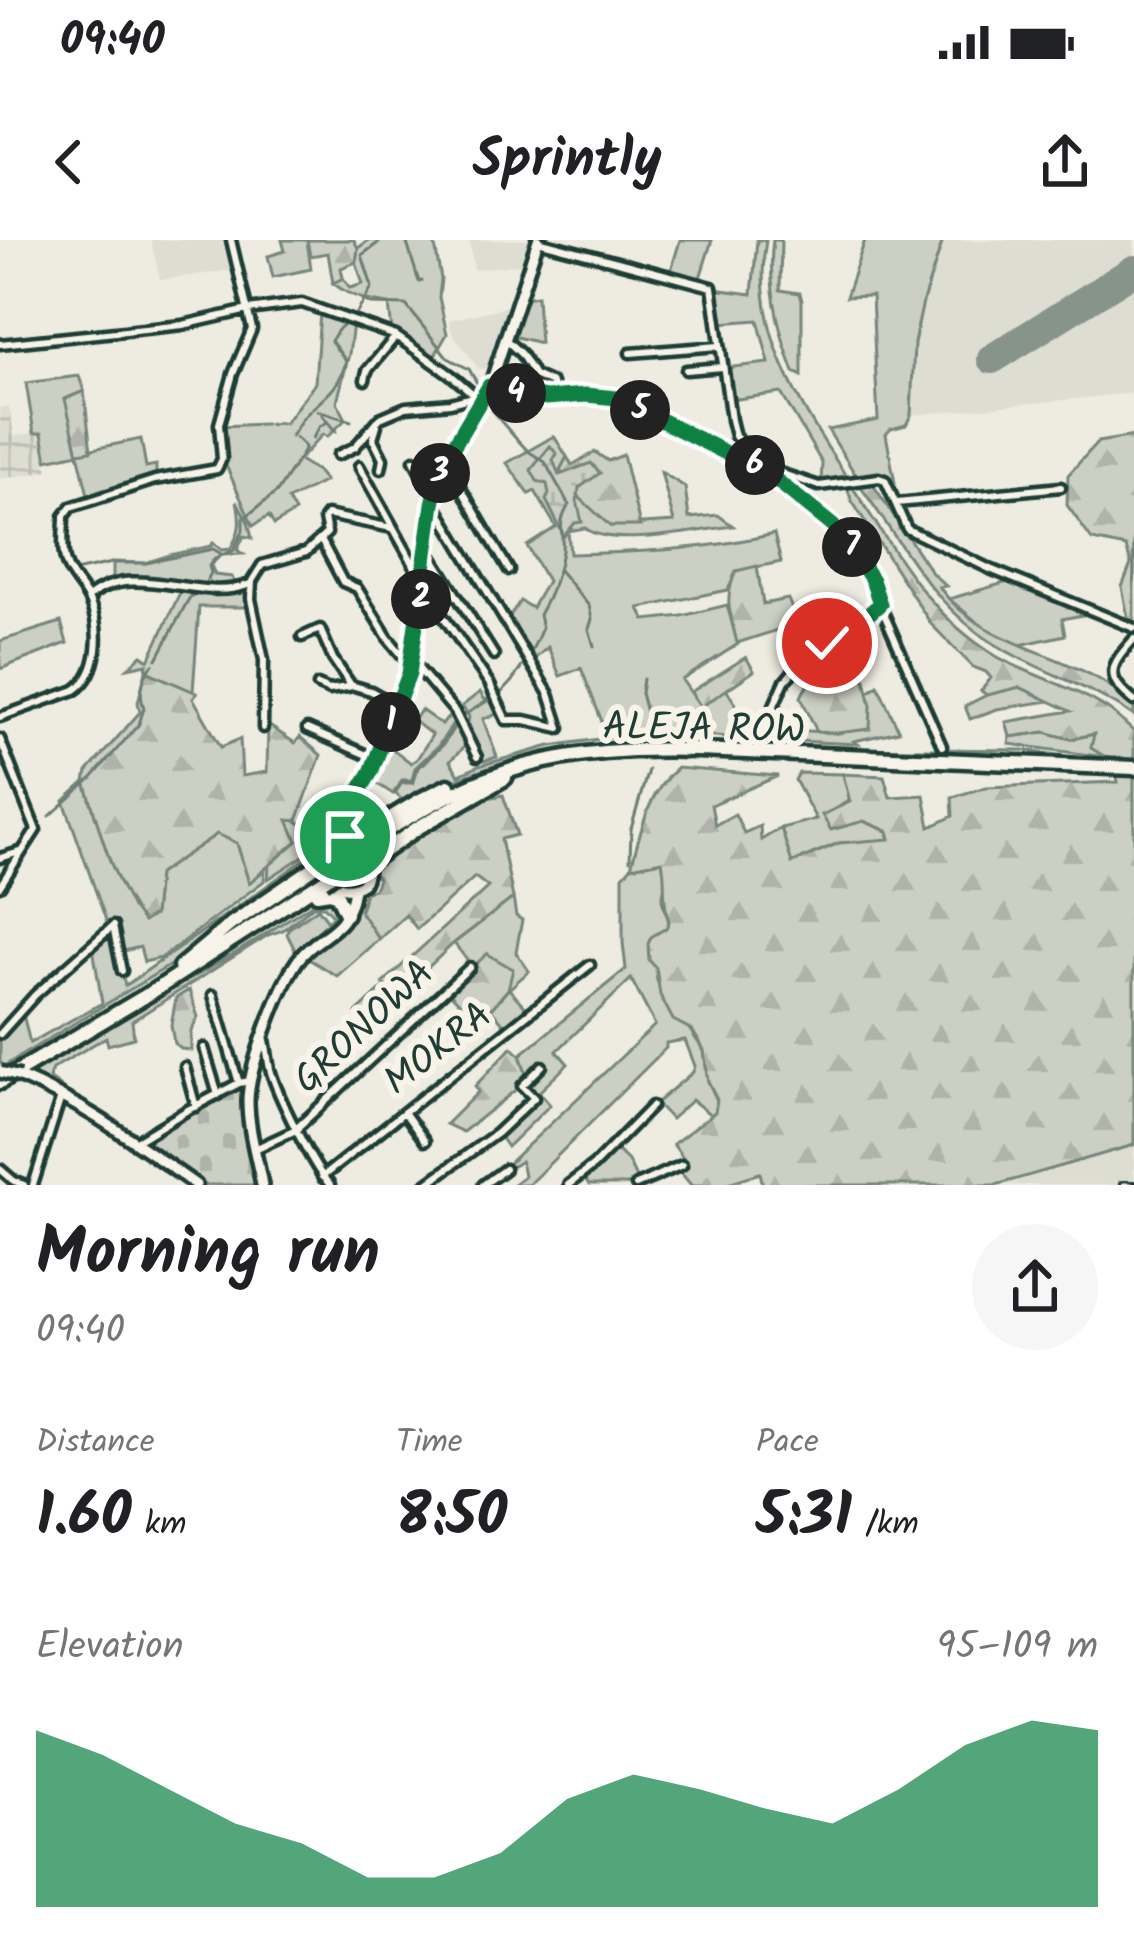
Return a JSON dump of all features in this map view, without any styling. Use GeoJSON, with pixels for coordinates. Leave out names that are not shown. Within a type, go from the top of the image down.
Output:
{"type":"FeatureCollection","features":[{"type":"Feature","properties":{"kind":"main road","name":"ALEJA ROW"},"geometry":{"type":"LineString","coordinates":[[0,1076],[333,885],[358,845],[501,776],[569,755],[641,748],[1134,772]]}},
{"type":"Feature","properties":{"kind":"main road"},"geometry":{"type":"LineString","coordinates":[[182,969],[221,932],[328,858]]}},
{"type":"Feature","properties":{"kind":"main road"},"geometry":{"type":"LineString","coordinates":[[333,885],[328,892],[338,895],[347,912]]}},
{"type":"Feature","properties":{"kind":"street"},"geometry":{"type":"LineString","coordinates":[[0,717],[75,690],[93,670],[95,623],[88,598],[66,565],[64,516],[71,507],[155,480],[217,470],[222,459],[219,424],[252,329],[231,240]]}},
{"type":"Feature","properties":{"kind":"street"},"geometry":{"type":"LineString","coordinates":[[333,885],[366,878],[346,815],[376,759],[411,663],[434,498],[445,461],[489,386],[538,240],[712,287],[735,436],[760,467],[847,541],[872,580],[942,746]]}},
{"type":"Feature","properties":{"kind":"street"},"geometry":{"type":"LineString","coordinates":[[0,344],[183,325],[302,303],[396,336],[478,398]]}},
{"type":"Feature","properties":{"kind":"street"},"geometry":{"type":"LineString","coordinates":[[365,380],[396,336]]}},
{"type":"Feature","properties":{"kind":"street"},"geometry":{"type":"LineString","coordinates":[[506,340],[534,375],[552,383],[554,398]]}},
{"type":"Feature","properties":{"kind":"street"},"geometry":{"type":"LineString","coordinates":[[630,352],[719,346]]}},
{"type":"Feature","properties":{"kind":"street"},"geometry":{"type":"LineString","coordinates":[[686,370],[722,367]]}},
{"type":"Feature","properties":{"kind":"street"},"geometry":{"type":"LineString","coordinates":[[489,386],[554,398],[617,398],[728,454],[819,486],[885,480],[907,529],[1134,628]]}},
{"type":"Feature","properties":{"kind":"street"},"geometry":{"type":"LineString","coordinates":[[338,455],[356,447],[377,421],[406,407],[478,398]]}},
{"type":"Feature","properties":{"kind":"street"},"geometry":{"type":"LineString","coordinates":[[377,421],[374,440],[383,459],[381,469]]}},
{"type":"Feature","properties":{"kind":"street"},"geometry":{"type":"LineString","coordinates":[[359,466],[427,590],[489,683],[506,720],[560,728],[548,694],[414,460]]}},
{"type":"Feature","properties":{"kind":"street"},"geometry":{"type":"LineString","coordinates":[[445,461],[509,570]]}},
{"type":"Feature","properties":{"kind":"street"},"geometry":{"type":"LineString","coordinates":[[896,503],[1061,487]]}},
{"type":"Feature","properties":{"kind":"street"},"geometry":{"type":"LineString","coordinates":[[88,598],[102,586],[115,583],[248,586],[262,566],[306,552],[321,540],[327,532],[327,515],[392,528]]}},
{"type":"Feature","properties":{"kind":"street"},"geometry":{"type":"LineString","coordinates":[[321,540],[344,582],[357,588],[388,638],[455,712],[477,757]]}},
{"type":"Feature","properties":{"kind":"street"},"geometry":{"type":"LineString","coordinates":[[427,553],[494,655]]}},
{"type":"Feature","properties":{"kind":"street"},"geometry":{"type":"LineString","coordinates":[[252,581],[251,599],[264,660],[263,728]]}},
{"type":"Feature","properties":{"kind":"street"},"geometry":{"type":"LineString","coordinates":[[774,705],[793,670],[880,604]]}},
{"type":"Feature","properties":{"kind":"street"},"geometry":{"type":"LineString","coordinates":[[302,638],[320,629],[353,686]]}},
{"type":"Feature","properties":{"kind":"street"},"geometry":{"type":"LineString","coordinates":[[1134,639],[1112,671],[1114,681],[1134,701]]}},
{"type":"Feature","properties":{"kind":"street"},"geometry":{"type":"LineString","coordinates":[[317,685],[329,690],[353,686],[398,706]]}},
{"type":"Feature","properties":{"kind":"street"},"geometry":{"type":"LineString","coordinates":[[308,729],[376,759]]}},
{"type":"Feature","properties":{"kind":"street"},"geometry":{"type":"LineString","coordinates":[[0,739],[35,827],[0,886]]}},
{"type":"Feature","properties":{"kind":"street"},"geometry":{"type":"LineString","coordinates":[[135,1142],[244,1082],[298,962],[337,929],[347,912],[333,885],[330,845],[358,845]]}},
{"type":"Feature","properties":{"kind":"street"},"geometry":{"type":"LineString","coordinates":[[0,858],[20,852]]}},
{"type":"Feature","properties":{"kind":"street"},"geometry":{"type":"LineString","coordinates":[[0,1034],[34,995],[113,926],[122,971]]}},
{"type":"Feature","properties":{"kind":"street","name":"MOKRA"},"geometry":{"type":"LineString","coordinates":[[322,1178],[590,965]]}},
{"type":"Feature","properties":{"kind":"street","name":"GRONOWA"},"geometry":{"type":"LineString","coordinates":[[297,1128],[470,968]]}},
{"type":"Feature","properties":{"kind":"street"},"geometry":{"type":"LineString","coordinates":[[213,995],[244,1082],[262,1185]]}},
{"type":"Feature","properties":{"kind":"street","name":"GRONOWA"},"geometry":{"type":"LineString","coordinates":[[265,1036],[270,1070],[322,1178],[330,1185]]}},
{"type":"Feature","properties":{"kind":"street"},"geometry":{"type":"LineString","coordinates":[[204,1048],[218,1095]]}},
{"type":"Feature","properties":{"kind":"street"},"geometry":{"type":"LineString","coordinates":[[425,1185],[497,1133],[534,1098],[522,1086],[542,1066]]}},
{"type":"Feature","properties":{"kind":"street"},"geometry":{"type":"LineString","coordinates":[[184,1067],[196,1107]]}},
{"type":"Feature","properties":{"kind":"street"},"geometry":{"type":"LineString","coordinates":[[0,1076],[20,1077],[62,1096],[195,1185]]}},
{"type":"Feature","properties":{"kind":"street"},"geometry":{"type":"LineString","coordinates":[[0,1168],[14,1181],[28,1185],[62,1096]]}},
{"type":"Feature","properties":{"kind":"street"},"geometry":{"type":"LineString","coordinates":[[568,1185],[652,1106]]}},
{"type":"Feature","properties":{"kind":"street"},"geometry":{"type":"LineString","coordinates":[[404,1112],[425,1141]]}},
{"type":"Feature","properties":{"kind":"street"},"geometry":{"type":"LineString","coordinates":[[255,1149],[297,1128]]}},
{"type":"Feature","properties":{"kind":"street"},"geometry":{"type":"LineString","coordinates":[[636,1185],[682,1165]]}},
{"type":"Feature","properties":{"kind":"street"},"geometry":{"type":"LineString","coordinates":[[483,1185],[506,1169]]}},
{"type":"Feature","properties":{"kind":"shaded area"},"geometry":{"type":"Polygon","coordinates":[[[151,240],[226,240],[234,270],[160,280],[151,240]]]}},
{"type":"Feature","properties":{"kind":"shaded area"},"geometry":{"type":"Polygon","coordinates":[[[469,240],[535,240],[528,263],[474,270],[469,240]]]}},
{"type":"Feature","properties":{"kind":"shaded area"},"geometry":{"type":"Polygon","coordinates":[[[943,240],[1134,240],[1134,393],[911,415],[914,343],[943,240]]]}},
{"type":"Feature","properties":{"kind":"shaded area"},"geometry":{"type":"Polygon","coordinates":[[[514,305],[494,366],[479,369],[451,331],[449,320],[514,305]]]}},
{"type":"Feature","properties":{"kind":"shaded area"},"geometry":{"type":"Polygon","coordinates":[[[9,406],[14,436],[41,432],[48,471],[0,479],[0,408],[9,406]]]}},
{"type":"Feature","properties":{"kind":"shaded area"},"geometry":{"type":"Polygon","coordinates":[[[1134,1146],[1134,1185],[1003,1185],[1076,1164],[1134,1146]]]}},
{"type":"Feature","properties":{"kind":"green space"},"geometry":{"type":"Polygon","coordinates":[[[282,240],[307,240],[311,269],[273,277],[268,256],[285,251],[282,240]]]}},
{"type":"Feature","properties":{"kind":"green space"},"geometry":{"type":"Polygon","coordinates":[[[307,240],[354,240],[356,262],[341,268],[343,278],[333,283],[328,253],[310,256],[307,240]]]}},
{"type":"Feature","properties":{"kind":"green space"},"geometry":{"type":"Polygon","coordinates":[[[369,240],[434,240],[447,334],[434,357],[392,332],[389,304],[360,298],[333,283],[343,278],[350,288],[363,284],[356,262],[358,248],[369,240]]]}},
{"type":"Feature","properties":{"kind":"green space"},"geometry":{"type":"Polygon","coordinates":[[[680,240],[712,240],[699,281],[670,274],[680,240]]]}},
{"type":"Feature","properties":{"kind":"green space"},"geometry":{"type":"Polygon","coordinates":[[[757,240],[766,240],[765,305],[783,366],[848,479],[821,484],[822,463],[781,393],[730,400],[724,368],[769,363],[758,320],[720,323],[714,289],[752,294],[757,240]]]}},
{"type":"Feature","properties":{"kind":"green space"},"geometry":{"type":"Polygon","coordinates":[[[773,240],[781,240],[780,290],[800,293],[802,301],[802,376],[794,372],[779,324],[773,240]]]}},
{"type":"Feature","properties":{"kind":"green space"},"geometry":{"type":"Polygon","coordinates":[[[865,240],[943,240],[914,343],[911,415],[906,425],[886,434],[895,483],[855,474],[828,430],[878,420],[872,296],[846,297],[865,240]]]}},
{"type":"Feature","properties":{"kind":"green space"},"geometry":{"type":"Polygon","coordinates":[[[537,296],[540,343],[512,336],[523,298],[537,296]]]}},
{"type":"Feature","properties":{"kind":"green space"},"geometry":{"type":"Polygon","coordinates":[[[320,312],[353,323],[337,402],[346,419],[327,437],[323,434],[299,460],[325,481],[288,500],[295,512],[274,525],[269,516],[253,526],[224,461],[221,426],[285,423],[315,383],[320,312]]]}},
{"type":"Feature","properties":{"kind":"green space"},"geometry":{"type":"Polygon","coordinates":[[[79,376],[84,391],[66,400],[78,452],[141,439],[146,467],[156,465],[156,478],[89,499],[78,453],[47,460],[42,433],[34,433],[26,383],[79,376]]]}},
{"type":"Feature","properties":{"kind":"green space"},"geometry":{"type":"Polygon","coordinates":[[[84,391],[91,451],[78,453],[65,399],[84,391]]]}},
{"type":"Feature","properties":{"kind":"green space"},"geometry":{"type":"Polygon","coordinates":[[[554,436],[567,457],[560,471],[610,526],[674,522],[661,472],[685,487],[689,518],[718,515],[733,526],[634,538],[585,528],[568,531],[570,554],[698,547],[774,534],[781,562],[737,571],[728,590],[639,608],[645,620],[727,605],[738,644],[682,680],[701,707],[726,689],[747,722],[727,737],[606,732],[581,668],[560,676],[548,647],[531,662],[508,619],[520,601],[532,608],[547,581],[527,546],[556,527],[535,491],[529,494],[507,463],[554,436]]]}},
{"type":"Feature","properties":{"kind":"green space"},"geometry":{"type":"Polygon","coordinates":[[[1134,436],[1134,625],[1129,623],[1122,587],[1131,564],[1126,547],[1092,540],[1067,505],[1068,475],[1098,442],[1134,436]]]}},
{"type":"Feature","properties":{"kind":"green space"},"geometry":{"type":"Polygon","coordinates":[[[550,446],[557,454],[553,460],[559,475],[591,463],[600,473],[579,488],[582,522],[564,536],[546,500],[547,484],[537,481],[531,470],[550,446]]]}},
{"type":"Feature","properties":{"kind":"green space"},"geometry":{"type":"Polygon","coordinates":[[[595,452],[608,461],[623,455],[640,526],[610,526],[579,497],[560,470],[567,457],[572,465],[595,452]]]}},
{"type":"Feature","properties":{"kind":"green space"},"geometry":{"type":"Polygon","coordinates":[[[872,483],[932,573],[946,586],[939,587],[954,605],[991,631],[1100,680],[1134,705],[1134,716],[1015,656],[959,617],[928,583],[860,486],[872,483]]]}},
{"type":"Feature","properties":{"kind":"green space"},"geometry":{"type":"Polygon","coordinates":[[[847,488],[853,488],[932,602],[972,639],[1009,663],[1093,700],[1134,732],[1134,1145],[996,1185],[763,1185],[760,1173],[722,1185],[691,1185],[681,1173],[687,1164],[673,1144],[715,1112],[717,1100],[708,1081],[704,1050],[692,1030],[673,1020],[649,960],[651,937],[669,922],[662,861],[631,867],[652,800],[677,768],[778,776],[711,805],[715,825],[735,814],[744,833],[760,826],[761,840],[781,828],[792,863],[839,843],[890,839],[888,831],[864,821],[831,830],[822,815],[850,802],[843,774],[884,776],[890,797],[924,795],[930,827],[953,816],[952,797],[986,787],[1118,782],[1115,763],[1091,748],[1094,734],[1071,739],[1045,732],[1010,737],[1006,722],[1070,711],[1020,687],[987,695],[981,691],[991,678],[973,667],[931,624],[847,488]]]}},
{"type":"Feature","properties":{"kind":"green space"},"geometry":{"type":"Polygon","coordinates":[[[237,501],[252,538],[244,536],[237,550],[243,554],[221,555],[211,565],[215,575],[232,577],[236,586],[113,581],[113,562],[145,563],[213,543],[222,550],[230,549],[239,526],[237,501]]]}},
{"type":"Feature","properties":{"kind":"green space"},"geometry":{"type":"Polygon","coordinates":[[[757,566],[763,604],[788,599],[795,617],[784,628],[737,643],[729,607],[732,581],[736,571],[757,566]]]}},
{"type":"Feature","properties":{"kind":"green space"},"geometry":{"type":"Polygon","coordinates":[[[1011,581],[1088,614],[1062,619],[1065,635],[1020,645],[989,632],[949,599],[1011,581]]]}},
{"type":"Feature","properties":{"kind":"green space"},"geometry":{"type":"Polygon","coordinates":[[[182,588],[249,588],[251,607],[199,607],[193,692],[146,671],[147,664],[128,668],[142,655],[149,660],[182,588]]]}},
{"type":"Feature","properties":{"kind":"green space"},"geometry":{"type":"Polygon","coordinates":[[[61,622],[67,643],[0,669],[0,641],[61,622]]]}},
{"type":"Feature","properties":{"kind":"green space"},"geometry":{"type":"Polygon","coordinates":[[[746,657],[754,671],[701,707],[691,692],[746,657]]]}},
{"type":"Feature","properties":{"kind":"green space"},"geometry":{"type":"Polygon","coordinates":[[[839,662],[865,679],[870,729],[817,732],[801,697],[816,676],[839,662]]]}},
{"type":"Feature","properties":{"kind":"green space"},"geometry":{"type":"Polygon","coordinates":[[[146,671],[197,693],[193,698],[221,747],[240,739],[242,776],[267,772],[268,725],[295,743],[300,737],[321,755],[297,821],[288,820],[297,841],[249,883],[237,843],[217,834],[158,874],[154,915],[143,922],[115,873],[85,782],[87,772],[140,712],[146,671]]]}},
{"type":"Feature","properties":{"kind":"green space"},"geometry":{"type":"Polygon","coordinates":[[[878,685],[899,731],[854,741],[858,744],[733,738],[779,699],[795,730],[837,733],[871,706],[868,692],[878,685]]]}},
{"type":"Feature","properties":{"kind":"green space"},"geometry":{"type":"Polygon","coordinates":[[[1019,687],[1049,701],[997,709],[970,719],[965,706],[1019,687]]]}},
{"type":"Feature","properties":{"kind":"green space"},"geometry":{"type":"Polygon","coordinates":[[[480,692],[485,700],[493,696],[501,712],[483,719],[497,757],[484,761],[463,722],[468,723],[469,717],[462,706],[480,692]]]}},
{"type":"Feature","properties":{"kind":"green space"},"geometry":{"type":"Polygon","coordinates":[[[399,710],[408,716],[390,747],[411,763],[432,735],[414,721],[421,710],[442,725],[453,711],[457,718],[415,768],[412,780],[402,780],[393,794],[371,780],[399,710]]]}},
{"type":"Feature","properties":{"kind":"green space"},"geometry":{"type":"Polygon","coordinates":[[[458,721],[468,743],[450,761],[459,775],[550,746],[620,736],[826,748],[1023,750],[1115,763],[652,743],[552,753],[487,768],[397,811],[393,806],[402,800],[395,793],[402,783],[413,783],[418,768],[443,745],[458,721]]]}},
{"type":"Feature","properties":{"kind":"green space"},"geometry":{"type":"Polygon","coordinates":[[[1045,732],[1071,739],[1095,734],[1092,748],[1105,757],[1009,744],[1010,737],[1045,732]]]}},
{"type":"Feature","properties":{"kind":"green space"},"geometry":{"type":"Polygon","coordinates":[[[799,773],[843,774],[850,800],[840,806],[850,803],[863,821],[888,831],[890,840],[839,843],[791,863],[781,828],[816,819],[795,780],[799,773]]]}},
{"type":"Feature","properties":{"kind":"green space"},"geometry":{"type":"Polygon","coordinates":[[[85,782],[110,861],[132,908],[154,915],[158,874],[217,834],[237,843],[249,882],[265,870],[264,881],[161,958],[144,962],[140,947],[120,952],[115,926],[108,926],[64,801],[85,782]]]}},
{"type":"Feature","properties":{"kind":"green space"},"geometry":{"type":"Polygon","coordinates":[[[503,795],[517,835],[501,839],[513,898],[454,943],[367,1025],[356,1013],[488,887],[475,877],[417,929],[406,915],[379,939],[360,911],[365,893],[374,889],[378,879],[371,869],[374,862],[477,800],[503,795]]]}},
{"type":"Feature","properties":{"kind":"green space"},"geometry":{"type":"Polygon","coordinates":[[[287,819],[323,840],[268,879],[269,866],[297,841],[287,819]]]}},
{"type":"Feature","properties":{"kind":"green space"},"geometry":{"type":"Polygon","coordinates":[[[321,848],[318,863],[182,958],[4,1066],[0,1062],[0,1036],[22,1010],[30,1043],[102,1003],[93,948],[110,931],[125,986],[302,861],[315,857],[321,848]]]}},
{"type":"Feature","properties":{"kind":"green space"},"geometry":{"type":"Polygon","coordinates":[[[662,860],[666,880],[662,900],[669,922],[657,981],[704,1051],[716,1111],[711,1115],[692,1100],[671,1119],[656,1103],[695,1066],[685,1040],[666,1043],[528,1185],[512,1185],[524,1176],[521,1161],[506,1166],[655,1025],[631,979],[557,1051],[568,1064],[539,1092],[550,1105],[507,1147],[498,1134],[535,1098],[524,1086],[528,1078],[520,1055],[626,969],[623,876],[631,867],[662,860]]]}},
{"type":"Feature","properties":{"kind":"green space"},"geometry":{"type":"Polygon","coordinates":[[[361,892],[365,893],[360,911],[379,939],[337,976],[307,958],[347,924],[361,892]]]}},
{"type":"Feature","properties":{"kind":"green space"},"geometry":{"type":"Polygon","coordinates":[[[321,898],[333,899],[340,909],[297,954],[288,929],[318,908],[328,921],[333,915],[324,906],[313,906],[283,930],[132,1021],[134,1038],[108,1045],[106,1037],[52,1069],[49,1078],[60,1086],[57,1089],[35,1078],[35,1069],[321,898]]]}},
{"type":"Feature","properties":{"kind":"green space"},"geometry":{"type":"Polygon","coordinates":[[[513,898],[516,916],[522,920],[516,952],[529,971],[509,989],[529,1011],[508,1029],[491,1009],[508,989],[488,954],[473,968],[454,943],[513,898]]]}},
{"type":"Feature","properties":{"kind":"green space"},"geometry":{"type":"Polygon","coordinates":[[[487,954],[513,969],[508,989],[491,1009],[485,1003],[471,1015],[447,990],[487,954]]]}},
{"type":"Feature","properties":{"kind":"green space"},"geometry":{"type":"Polygon","coordinates":[[[189,990],[198,1017],[191,1031],[191,1050],[174,1043],[171,1025],[176,998],[189,990]]]}},
{"type":"Feature","properties":{"kind":"green space"},"geometry":{"type":"Polygon","coordinates":[[[512,1047],[520,1055],[528,1080],[463,1132],[446,1124],[478,1092],[475,1086],[512,1047]]]}},
{"type":"Feature","properties":{"kind":"green space"},"geometry":{"type":"Polygon","coordinates":[[[243,1084],[258,1185],[203,1185],[142,1139],[243,1084]]]}},
{"type":"Feature","properties":{"kind":"green space"},"geometry":{"type":"Polygon","coordinates":[[[613,1146],[628,1161],[638,1182],[589,1185],[582,1177],[613,1146]]]}},
{"type":"Feature","properties":{"kind":"waterway"},"geometry":{"type":"LineString","coordinates":[[354,318],[372,287],[362,255],[382,240]]}},
{"type":"Feature","properties":{"kind":"waterway"},"geometry":{"type":"LineString","coordinates":[[406,240],[422,281]]}},
{"type":"Feature","properties":{"kind":"waterway"},"geometry":{"type":"LineString","coordinates":[[365,301],[406,305],[448,358],[469,369],[481,390]]}},
{"type":"Feature","properties":{"kind":"waterway"},"geometry":{"type":"LineString","coordinates":[[291,436],[339,380],[346,361],[331,341],[342,326],[351,324]]}},
{"type":"Feature","properties":{"kind":"waterway"},"geometry":{"type":"LineString","coordinates":[[461,717],[502,692],[530,655],[542,628],[539,615],[559,568],[562,523],[569,505],[545,462],[512,434],[493,412],[489,398]]}},
{"type":"Feature","properties":{"kind":"waterway"},"geometry":{"type":"LineString","coordinates":[[318,411],[351,421]]}},
{"type":"Feature","properties":{"kind":"waterway"},"geometry":{"type":"LineString","coordinates":[[322,415],[336,432]]}},
{"type":"Feature","properties":{"kind":"waterway"},"geometry":{"type":"LineString","coordinates":[[313,438],[327,422]]}},
{"type":"Feature","properties":{"kind":"waterway"},"geometry":{"type":"LineString","coordinates":[[247,516],[277,492],[303,452],[305,447],[295,437]]}},
{"type":"Feature","properties":{"kind":"waterway"},"geometry":{"type":"LineString","coordinates":[[205,584],[212,562],[233,551],[243,531],[243,518]]}},
{"type":"Feature","properties":{"kind":"waterway"},"geometry":{"type":"LineString","coordinates":[[1134,544],[1134,582]]}},
{"type":"Feature","properties":{"kind":"waterway"},"geometry":{"type":"LineString","coordinates":[[75,571],[213,549],[220,553]]}},
{"type":"Feature","properties":{"kind":"waterway"},"geometry":{"type":"LineString","coordinates":[[559,570],[589,606],[594,646]]}},
{"type":"Feature","properties":{"kind":"waterway"},"geometry":{"type":"LineString","coordinates":[[157,659],[187,602],[201,592]]}},
{"type":"Feature","properties":{"kind":"waterway"},"geometry":{"type":"LineString","coordinates":[[50,816],[91,779],[139,724],[144,708],[142,684],[153,664]]}},
{"type":"Feature","properties":{"kind":"waterway"},"geometry":{"type":"LineString","coordinates":[[643,679],[641,693],[651,731]]}},
{"type":"Feature","properties":{"kind":"waterway"},"geometry":{"type":"LineString","coordinates":[[394,794],[403,781],[412,783],[417,768],[441,746],[456,721]]}},
{"type":"Feature","properties":{"kind":"waterway"},"geometry":{"type":"LineString","coordinates":[[630,860],[631,829],[648,770]]}},
{"type":"Feature","properties":{"kind":"runway"},"geometry":{"type":"LineString","coordinates":[[992,359],[1134,270]]}},
{"type":"Feature","properties":{"kind":"railway"},"geometry":{"type":"LineString","coordinates":[[1122,1184],[1134,1184]]}},
{"type":"Feature","properties":{"kind":"route"},"geometry":{"type":"LineString","coordinates":[[345,836],[346,815],[371,772],[409,674],[440,474],[489,386],[546,398],[617,398],[760,467],[833,526],[872,580],[880,604],[827,643]]}}]}
